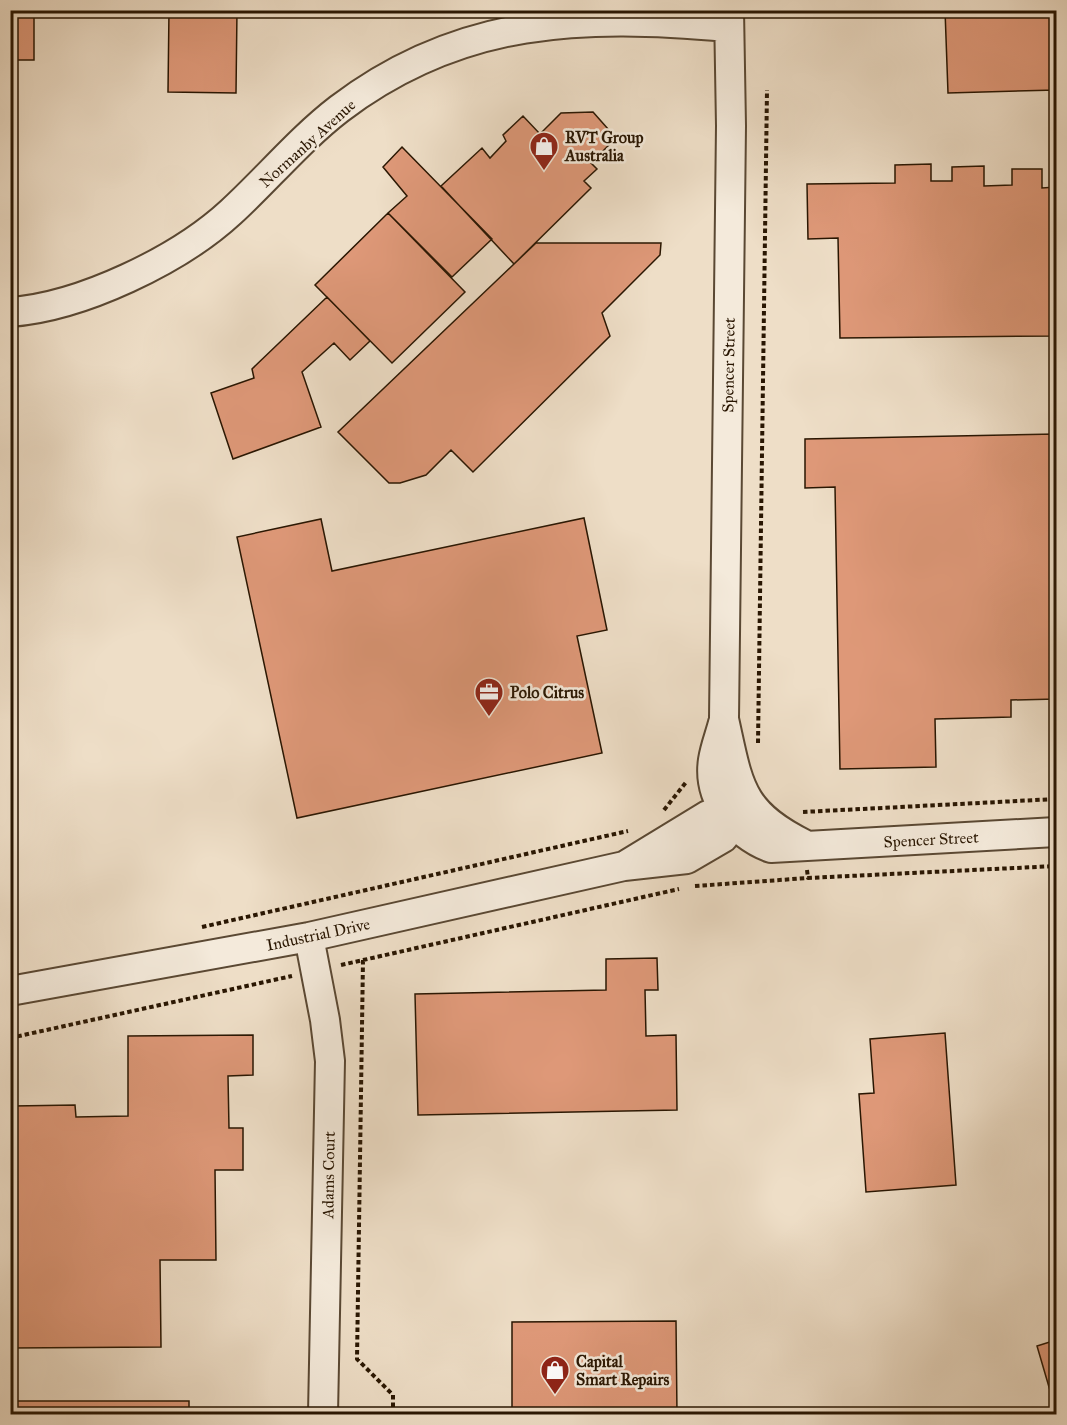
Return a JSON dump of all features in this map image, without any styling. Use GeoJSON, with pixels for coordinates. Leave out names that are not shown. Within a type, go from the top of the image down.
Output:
{"type":"FeatureCollection","features":[{"type":"Feature","properties":{"kind":"street","name":"Normanby Avenue"},"geometry":{"type":"LineString","coordinates":[[10,312],[56,303],[96,290],[142,271],[181,250],[229,214],[339,110],[395,73],[444,49],[491,34],[544,24],[728,19]]}},
{"type":"Feature","properties":{"kind":"street","name":"Spencer Street"},"geometry":{"type":"LineString","coordinates":[[728,19],[731,126],[724,719],[741,792],[736,813]]}},
{"type":"Feature","properties":{"kind":"street","name":"Spencer Street"},"geometry":{"type":"LineString","coordinates":[[724,719],[713,761],[713,780],[719,802],[736,813],[806,845],[1056,832]]}},
{"type":"Feature","properties":{"kind":"street","name":"Industrial Drive"},"geometry":{"type":"LineString","coordinates":[[10,991],[309,937],[624,866],[661,864],[687,859],[716,844],[736,813]]}},
{"type":"Feature","properties":{"kind":"street","name":"Adams Court"},"geometry":{"type":"LineString","coordinates":[[309,937],[326,1020],[330,1061],[323,1414]]}},
{"type":"Feature","properties":{"kind":"path"},"geometry":{"type":"LineString","coordinates":[[758,754],[767,90]]}},
{"type":"Feature","properties":{"kind":"path"},"geometry":{"type":"LineString","coordinates":[[659,817],[688,780],[713,780]]}},
{"type":"Feature","properties":{"kind":"path"},"geometry":{"type":"LineString","coordinates":[[797,810],[804,813],[1056,799]]}},
{"type":"Feature","properties":{"kind":"path"},"geometry":{"type":"LineString","coordinates":[[191,930],[640,828]]}},
{"type":"Feature","properties":{"kind":"path"},"geometry":{"type":"LineString","coordinates":[[806,845],[808,878]]}},
{"type":"Feature","properties":{"kind":"path"},"geometry":{"type":"LineString","coordinates":[[10,1038],[699,885],[1056,866]]}},
{"type":"Feature","properties":{"kind":"path"},"geometry":{"type":"LineString","coordinates":[[363,960],[357,1359],[393,1395],[393,1414]]}},
{"type":"Feature","properties":{"kind":"building"},"geometry":{"type":"Polygon","coordinates":[[[10,10],[34,10],[34,60],[10,60],[10,10]]]}},
{"type":"Feature","properties":{"kind":"building"},"geometry":{"type":"Polygon","coordinates":[[[169,10],[237,10],[236,93],[168,92],[169,10]]]}},
{"type":"Feature","properties":{"kind":"building"},"geometry":{"type":"Polygon","coordinates":[[[945,10],[1056,10],[1056,90],[948,93],[945,10]]]}},
{"type":"Feature","properties":{"kind":"building"},"geometry":{"type":"Polygon","coordinates":[[[593,112],[616,138],[591,163],[597,169],[584,181],[591,188],[514,264],[441,186],[482,148],[490,158],[506,141],[503,135],[523,116],[540,134],[561,113],[593,112]]]}},
{"type":"Feature","properties":{"kind":"building"},"geometry":{"type":"Polygon","coordinates":[[[402,147],[492,239],[452,277],[388,213],[407,196],[383,167],[402,147]]]}},
{"type":"Feature","properties":{"kind":"building"},"geometry":{"type":"Polygon","coordinates":[[[931,164],[931,181],[952,181],[952,167],[984,166],[984,186],[1012,185],[1012,169],[1042,169],[1042,188],[1056,187],[1056,336],[840,338],[838,238],[808,239],[807,184],[895,183],[895,165],[931,164]]]}},
{"type":"Feature","properties":{"kind":"building"},"geometry":{"type":"Polygon","coordinates":[[[388,213],[465,292],[392,363],[315,285],[388,213]]]}},
{"type":"Feature","properties":{"kind":"building"},"geometry":{"type":"Polygon","coordinates":[[[536,243],[661,243],[660,255],[602,313],[610,336],[473,472],[451,450],[426,475],[400,483],[389,483],[338,432],[536,243]]]}},
{"type":"Feature","properties":{"kind":"building"},"geometry":{"type":"Polygon","coordinates":[[[327,297],[370,341],[350,360],[334,343],[302,372],[321,427],[233,459],[211,393],[254,378],[252,369],[327,297]]]}},
{"type":"Feature","properties":{"kind":"building"},"geometry":{"type":"Polygon","coordinates":[[[1056,434],[1056,699],[1011,700],[1011,717],[935,719],[936,767],[840,769],[835,487],[805,488],[805,439],[1056,434]]]}},
{"type":"Feature","properties":{"kind":"building"},"geometry":{"type":"Polygon","coordinates":[[[584,518],[607,630],[577,636],[602,753],[297,818],[237,537],[321,519],[332,571],[584,518]]]}},
{"type":"Feature","properties":{"kind":"building"},"geometry":{"type":"Polygon","coordinates":[[[657,958],[658,990],[645,990],[646,1036],[676,1035],[677,1110],[418,1115],[415,994],[606,990],[606,959],[657,958]]]}},
{"type":"Feature","properties":{"kind":"building"},"geometry":{"type":"Polygon","coordinates":[[[945,1033],[956,1185],[866,1192],[859,1094],[874,1093],[870,1039],[945,1033]]]}},
{"type":"Feature","properties":{"kind":"building"},"geometry":{"type":"Polygon","coordinates":[[[253,1035],[253,1075],[228,1076],[229,1128],[243,1128],[243,1170],[215,1170],[216,1260],[160,1260],[161,1347],[10,1348],[13,1106],[75,1105],[76,1117],[128,1116],[128,1036],[253,1035]]]}},
{"type":"Feature","properties":{"kind":"building"},"geometry":{"type":"Polygon","coordinates":[[[676,1321],[677,1414],[512,1414],[512,1322],[676,1321]]]}},
{"type":"Feature","properties":{"kind":"building"},"geometry":{"type":"Polygon","coordinates":[[[1056,1340],[1056,1411],[1037,1346],[1056,1340]]]}},
{"type":"Feature","properties":{"kind":"building"},"geometry":{"type":"Polygon","coordinates":[[[10,1401],[189,1401],[189,1414],[10,1414],[10,1401]]]}},
{"type":"Feature","properties":{"kind":"place","name":"RVT Group Australia"},"geometry":{"type":"Point","coordinates":[544,172]}},
{"type":"Feature","properties":{"kind":"place","name":"Polo Citrus"},"geometry":{"type":"Point","coordinates":[489,718]}},
{"type":"Feature","properties":{"kind":"place","name":"Capital Smart Repairs"},"geometry":{"type":"Point","coordinates":[555,1396]}}]}
